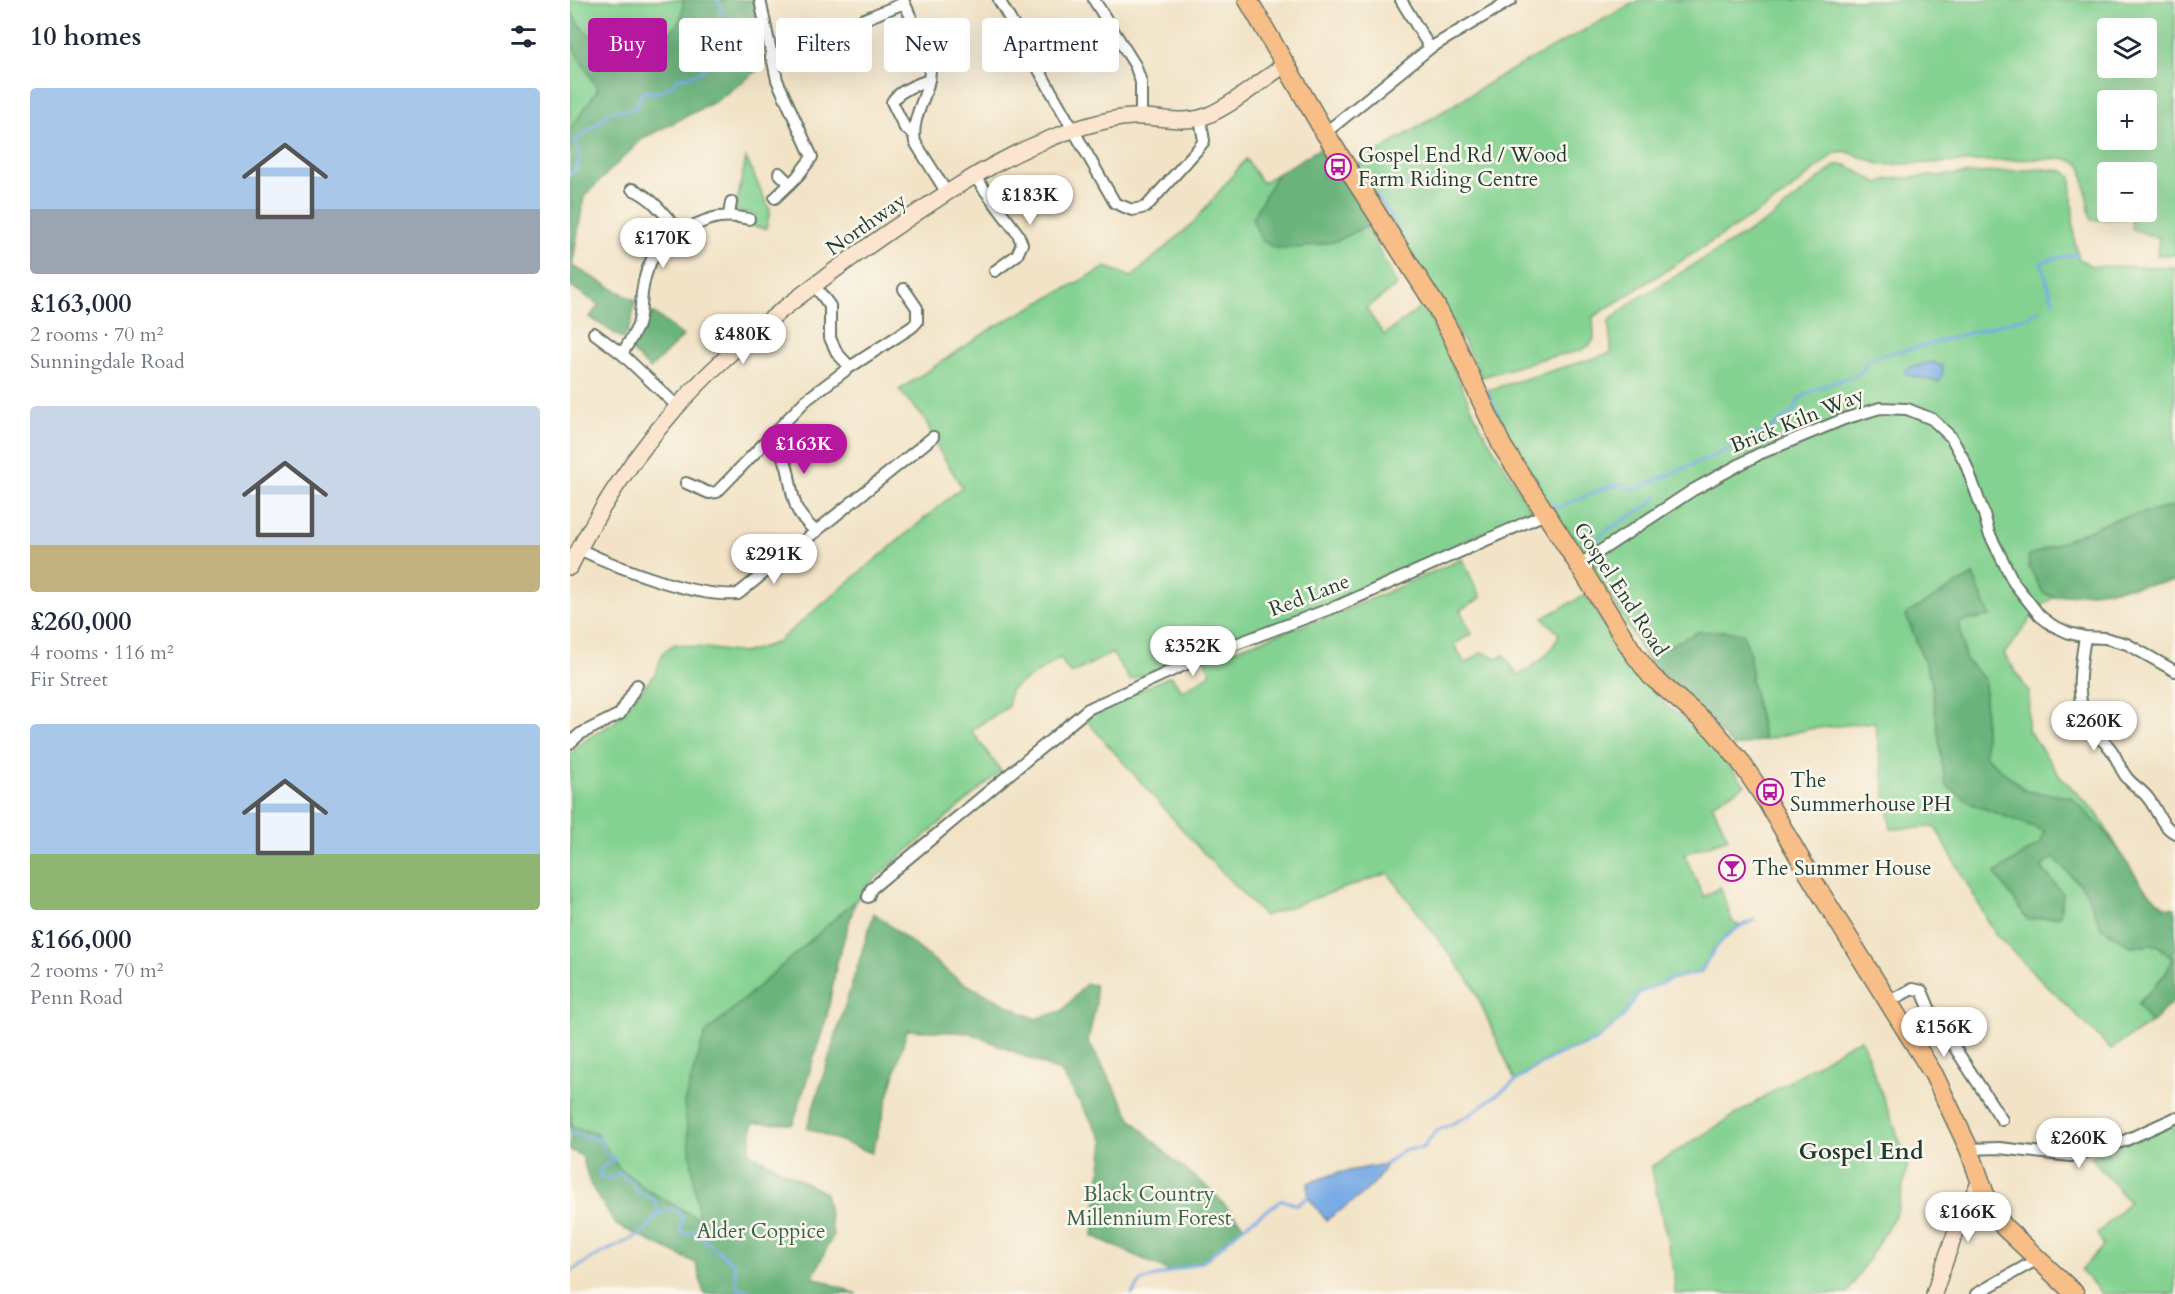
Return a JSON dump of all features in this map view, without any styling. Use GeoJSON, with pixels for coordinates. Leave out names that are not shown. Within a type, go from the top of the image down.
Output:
{"type":"FeatureCollection","features":[{"type":"Feature","properties":{"kind":"main road","name":"Gospel End Road"},"geometry":{"type":"LineString","coordinates":[[1248,0],[1325,133],[1436,306],[1502,446],[1632,651],[1651,676],[1713,729],[1740,761],[1934,1075],[1969,1149],[1988,1203],[2004,1227],[2075,1294]]}},
{"type":"Feature","properties":{"kind":"street"},"geometry":{"type":"LineString","coordinates":[[760,0],[777,80],[811,159],[820,167]]}},
{"type":"Feature","properties":{"kind":"street"},"geometry":{"type":"LineString","coordinates":[[999,0],[1109,197],[1115,203],[1132,210],[1146,207],[1204,141],[1200,118]]}},
{"type":"Feature","properties":{"kind":"street"},"geometry":{"type":"LineString","coordinates":[[1094,0],[1135,65],[1141,82],[1141,117]]}},
{"type":"Feature","properties":{"kind":"street"},"geometry":{"type":"LineString","coordinates":[[1401,0],[1430,48]]}},
{"type":"Feature","properties":{"kind":"street"},"geometry":{"type":"LineString","coordinates":[[1325,133],[1430,48],[1507,1]]}},
{"type":"Feature","properties":{"kind":"street"},"geometry":{"type":"LineString","coordinates":[[771,57],[904,2],[930,66],[928,80],[915,120],[915,142],[946,193]]}},
{"type":"Feature","properties":{"kind":"street","name":"Northway"},"geometry":{"type":"LineString","coordinates":[[570,567],[632,464],[677,406],[728,355],[870,245],[946,193],[1044,140],[1117,118],[1200,118],[1217,110],[1285,65]]}},
{"type":"Feature","properties":{"kind":"street"},"geometry":{"type":"LineString","coordinates":[[914,134],[906,128],[892,102],[894,98],[928,80]]}},
{"type":"Feature","properties":{"kind":"street"},"geometry":{"type":"LineString","coordinates":[[775,198],[811,159]]}},
{"type":"Feature","properties":{"kind":"street"},"geometry":{"type":"LineString","coordinates":[[779,173],[790,184]]}},
{"type":"Feature","properties":{"kind":"street"},"geometry":{"type":"LineString","coordinates":[[975,177],[1018,234],[1022,244],[1017,255],[995,271]]}},
{"type":"Feature","properties":{"kind":"street"},"geometry":{"type":"LineString","coordinates":[[632,189],[645,194],[657,204],[680,232]]}},
{"type":"Feature","properties":{"kind":"street"},"geometry":{"type":"LineString","coordinates":[[729,215],[731,202]]}},
{"type":"Feature","properties":{"kind":"street"},"geometry":{"type":"LineString","coordinates":[[622,354],[638,325],[644,283],[650,263],[662,245],[680,232],[708,219],[729,215],[749,219]]}},
{"type":"Feature","properties":{"kind":"street"},"geometry":{"type":"LineString","coordinates":[[815,286],[830,306],[830,338],[837,353],[850,368]]}},
{"type":"Feature","properties":{"kind":"street"},"geometry":{"type":"LineString","coordinates":[[686,483],[709,493],[717,492],[806,400],[912,327],[917,322],[917,308],[904,288]]}},
{"type":"Feature","properties":{"kind":"street"},"geometry":{"type":"LineString","coordinates":[[594,333],[622,354],[677,406]]}},
{"type":"Feature","properties":{"kind":"street","name":"Brick Kiln Way"},"geometry":{"type":"LineString","coordinates":[[1579,565],[1693,489],[1759,454],[1853,416],[1880,408],[1907,409],[1932,419],[1951,437],[1965,462],[1989,533],[2014,582],[2026,601],[2040,616],[2052,625],[2085,637],[2105,638],[2127,644],[2175,671]]}},
{"type":"Feature","properties":{"kind":"street"},"geometry":{"type":"LineString","coordinates":[[579,549],[627,570],[689,588],[738,594],[933,437]]}},
{"type":"Feature","properties":{"kind":"street"},"geometry":{"type":"LineString","coordinates":[[768,438],[784,456],[789,468],[798,511],[816,532]]}},
{"type":"Feature","properties":{"kind":"street","name":"Red Lane"},"geometry":{"type":"LineString","coordinates":[[868,897],[871,889],[1088,709],[1204,656],[1340,605],[1545,514]]}},
{"type":"Feature","properties":{"kind":"street"},"geometry":{"type":"LineString","coordinates":[[2085,637],[2079,686],[2081,703],[2088,722],[2113,753],[2127,779],[2141,790],[2164,825],[2175,833]]}},
{"type":"Feature","properties":{"kind":"street"},"geometry":{"type":"LineString","coordinates":[[570,743],[580,734],[620,714],[637,685]]}},
{"type":"Feature","properties":{"kind":"street"},"geometry":{"type":"LineString","coordinates":[[1888,1002],[1911,989],[1923,992],[1930,1011],[2002,1120]]}},
{"type":"Feature","properties":{"kind":"street"},"geometry":{"type":"LineString","coordinates":[[1969,1149],[1999,1148],[2071,1156],[2124,1141],[2175,1118]]}},
{"type":"Feature","properties":{"kind":"street"},"geometry":{"type":"LineString","coordinates":[[1934,1294],[1953,1236],[1966,1205],[1980,1182]]}},
{"type":"Feature","properties":{"kind":"street"},"geometry":{"type":"LineString","coordinates":[[1976,1294],[2038,1259]]}},
{"type":"Feature","properties":{"kind":"green space"},"geometry":{"type":"Polygon","coordinates":[[[570,0],[754,0],[757,18],[679,18],[679,72],[755,72],[716,101],[643,138],[584,196],[572,266],[635,301],[631,324],[623,339],[590,317],[599,305],[570,285],[570,0]]]}},
{"type":"Feature","properties":{"kind":"green space"},"geometry":{"type":"Polygon","coordinates":[[[683,0],[754,0],[757,18],[680,18],[683,0]]]}},
{"type":"Feature","properties":{"kind":"green space"},"geometry":{"type":"Polygon","coordinates":[[[1639,0],[2175,0],[2175,255],[2157,255],[2159,238],[2132,229],[2131,222],[2157,222],[2157,162],[2097,162],[2097,220],[2091,220],[2082,168],[2078,163],[2064,158],[1882,165],[1845,151],[1835,153],[1782,197],[1593,317],[1594,339],[1590,345],[1580,351],[1545,358],[1482,377],[1454,323],[1355,166],[1497,78],[1639,0]]]}},
{"type":"Feature","properties":{"kind":"green space"},"geometry":{"type":"Polygon","coordinates":[[[570,10],[579,25],[588,33],[588,72],[667,72],[667,35],[679,22],[679,72],[755,72],[716,101],[643,138],[584,196],[572,266],[635,301],[631,324],[623,339],[590,317],[599,305],[570,285],[570,130],[598,89],[570,42],[570,10]]]}},
{"type":"Feature","properties":{"kind":"green space"},"geometry":{"type":"Polygon","coordinates":[[[1324,146],[1368,216],[1366,226],[1337,241],[1300,248],[1275,248],[1261,240],[1252,219],[1277,174],[1324,146]]]}},
{"type":"Feature","properties":{"kind":"green space"},"geometry":{"type":"Polygon","coordinates":[[[746,158],[770,210],[766,229],[752,226],[756,214],[735,211],[746,158]]]}},
{"type":"Feature","properties":{"kind":"green space"},"geometry":{"type":"Polygon","coordinates":[[[1246,159],[1262,183],[1277,174],[1252,219],[1337,241],[1366,226],[1397,285],[1366,309],[1384,335],[1424,305],[1479,424],[1531,511],[1336,601],[1130,680],[1112,653],[1071,674],[1060,658],[1010,690],[1008,707],[971,730],[1001,771],[872,881],[856,900],[705,1034],[684,1103],[700,1220],[624,1174],[596,1134],[572,1126],[570,1110],[570,754],[588,738],[615,722],[655,674],[664,651],[675,644],[743,653],[776,643],[962,487],[939,450],[925,419],[899,390],[994,327],[1106,267],[1132,277],[1193,223],[1246,159]]]}},
{"type":"Feature","properties":{"kind":"green space"},"geometry":{"type":"Polygon","coordinates":[[[1836,165],[1846,165],[1878,183],[1888,179],[2042,169],[2064,171],[2071,177],[2074,238],[2078,258],[2091,266],[2175,267],[2175,506],[2113,520],[2043,593],[2054,597],[2041,606],[2004,654],[2029,692],[2028,730],[2059,775],[2096,812],[2124,858],[2104,830],[2071,798],[2026,791],[1985,756],[1985,680],[1965,659],[1959,621],[1990,616],[1973,575],[1906,615],[1931,679],[1945,784],[1972,804],[2044,830],[2040,844],[1995,873],[2063,894],[2041,867],[2054,858],[2085,890],[2101,927],[2131,946],[2158,945],[2173,960],[2166,973],[2138,1004],[2151,1023],[2111,1049],[1996,935],[1935,827],[1891,829],[1875,722],[1809,729],[1764,740],[1751,680],[1750,653],[1698,632],[1646,657],[1527,467],[1501,420],[1488,390],[1611,353],[1609,321],[1632,302],[1770,219],[1836,165]]]}},
{"type":"Feature","properties":{"kind":"green space"},"geometry":{"type":"Polygon","coordinates":[[[654,313],[683,336],[650,369],[632,351],[643,325],[654,313]]]}},
{"type":"Feature","properties":{"kind":"green space"},"geometry":{"type":"Polygon","coordinates":[[[2175,506],[2175,581],[2054,597],[2043,593],[2029,567],[2028,556],[2113,520],[2175,506]]]}},
{"type":"Feature","properties":{"kind":"green space"},"geometry":{"type":"Polygon","coordinates":[[[1462,559],[1481,598],[1460,610],[1472,634],[1454,644],[1465,664],[1482,652],[1497,658],[1504,655],[1518,676],[1543,658],[1556,641],[1559,634],[1543,618],[1585,595],[1625,658],[1658,698],[1706,739],[1745,785],[1712,804],[1728,838],[1684,854],[1704,897],[1720,887],[1733,923],[1739,925],[1713,950],[1701,972],[1671,979],[1639,993],[1624,1016],[1596,1041],[1555,1056],[1515,1081],[1472,984],[1388,873],[1264,916],[1197,846],[1086,720],[1092,712],[1171,676],[1182,691],[1211,674],[1205,660],[1344,611],[1462,559]]]}},
{"type":"Feature","properties":{"kind":"green space"},"geometry":{"type":"Polygon","coordinates":[[[1973,575],[1990,616],[1959,622],[1965,659],[1985,680],[1985,756],[2026,791],[2071,797],[2104,830],[2145,889],[2165,907],[2175,908],[2175,999],[2151,1023],[2138,1004],[2166,973],[2173,959],[2158,945],[2131,946],[2101,927],[2085,890],[2054,858],[2041,867],[2063,894],[2060,916],[2028,920],[1995,873],[2040,844],[2044,831],[1972,804],[1945,784],[1931,679],[1906,614],[1973,575]]]}},
{"type":"Feature","properties":{"kind":"green space"},"geometry":{"type":"Polygon","coordinates":[[[1725,631],[1743,634],[1750,653],[1751,680],[1764,740],[1734,747],[1646,657],[1698,632],[1725,631]]]}},
{"type":"Feature","properties":{"kind":"green space","name":"Alder Coppice"},"geometry":{"type":"Polygon","coordinates":[[[856,900],[837,962],[827,1016],[793,1124],[753,1123],[749,1153],[825,1193],[833,1235],[813,1277],[857,1294],[704,1294],[696,1263],[616,1225],[590,1184],[582,1156],[570,1150],[570,1110],[572,1126],[596,1134],[618,1167],[650,1192],[699,1219],[684,1103],[705,1034],[856,900]]]}},
{"type":"Feature","properties":{"kind":"green space","name":"Black Country Millennium Forest"},"geometry":{"type":"Polygon","coordinates":[[[874,913],[960,981],[1035,1019],[1062,1011],[1086,984],[1095,985],[1096,1004],[1088,1041],[1133,1121],[1172,1159],[1211,1190],[1244,1226],[1204,1261],[1171,1272],[1093,1236],[1104,1141],[1061,1072],[970,1033],[907,1030],[872,1153],[807,1128],[874,913]]]}},
{"type":"Feature","properties":{"kind":"green space"},"geometry":{"type":"Polygon","coordinates":[[[1861,1039],[1908,1163],[1897,1212],[1847,1294],[1675,1294],[1674,1271],[1651,1167],[1861,1039]]]}},
{"type":"Feature","properties":{"kind":"green space"},"geometry":{"type":"Polygon","coordinates":[[[2175,1122],[2175,1294],[2102,1294],[2081,1270],[2104,1245],[2097,1234],[2129,1202],[2091,1157],[2175,1122]]]}},
{"type":"Feature","properties":{"kind":"water"},"geometry":{"type":"Polygon","coordinates":[[[1932,362],[1942,366],[1943,372],[1939,382],[1904,372],[1905,369],[1932,362]]]}},
{"type":"Feature","properties":{"kind":"water"},"geometry":{"type":"Polygon","coordinates":[[[1386,1164],[1368,1189],[1326,1220],[1308,1197],[1308,1183],[1337,1173],[1386,1164]]]}},
{"type":"Feature","properties":{"kind":"waterway"},"geometry":{"type":"LineString","coordinates":[[570,174],[579,160],[576,141],[613,110],[635,109],[642,93],[660,92],[678,78],[691,76],[706,67],[721,14],[718,0]]}},
{"type":"Feature","properties":{"kind":"waterway"},"geometry":{"type":"LineString","coordinates":[[1373,190],[1402,236]]}},
{"type":"Feature","properties":{"kind":"waterway"},"geometry":{"type":"LineString","coordinates":[[2053,301],[2041,263],[2049,259],[2078,254]]}},
{"type":"Feature","properties":{"kind":"waterway"},"geometry":{"type":"LineString","coordinates":[[1550,504],[1557,508],[1607,487],[1625,484],[1633,490],[1739,445],[1771,428],[1794,411],[1800,398],[1818,388],[1854,376],[1862,371],[1873,357],[1919,347],[2030,316],[2041,310]]}},
{"type":"Feature","properties":{"kind":"waterway"},"geometry":{"type":"LineString","coordinates":[[1485,388],[1527,469]]}},
{"type":"Feature","properties":{"kind":"waterway"},"geometry":{"type":"LineString","coordinates":[[1598,538],[1652,503],[1658,496]]}},
{"type":"Feature","properties":{"kind":"waterway"},"geometry":{"type":"LineString","coordinates":[[1386,1164],[1404,1150],[1423,1148],[1435,1132],[1468,1116],[1532,1069],[1555,1056],[1596,1041],[1624,1016],[1639,993],[1671,979],[1701,972],[1711,955],[1729,934],[1755,920]]}},
{"type":"Feature","properties":{"kind":"waterway"},"geometry":{"type":"LineString","coordinates":[[570,1133],[600,1139],[605,1152],[614,1158],[601,1169],[599,1174],[602,1179],[621,1173],[633,1183],[636,1192],[653,1198],[658,1214],[671,1209],[677,1210],[683,1219],[680,1230],[685,1234],[694,1231],[734,1264],[737,1288],[759,1294]]}},
{"type":"Feature","properties":{"kind":"waterway"},"geometry":{"type":"LineString","coordinates":[[1132,1294],[1141,1281],[1204,1261],[1244,1226],[1282,1200],[1297,1205],[1308,1197]]}},
{"type":"Feature","properties":{"kind":"waterway"},"geometry":{"type":"LineString","coordinates":[[570,1272],[594,1257],[644,1233],[658,1214]]}},
{"type":"Feature","properties":{"kind":"place","name":"Gospel End Rd / Wood Farm Riding Centre"},"geometry":{"type":"Point","coordinates":[1338,167]}},
{"type":"Feature","properties":{"kind":"place","name":"The Summerhouse PH"},"geometry":{"type":"Point","coordinates":[1770,792]}},
{"type":"Feature","properties":{"kind":"place","name":"The Summer House"},"geometry":{"type":"Point","coordinates":[1732,868]}},
{"type":"Feature","properties":{"kind":"district","name":"Gospel End"},"geometry":{"type":"Point","coordinates":[1861,1151]}}]}
